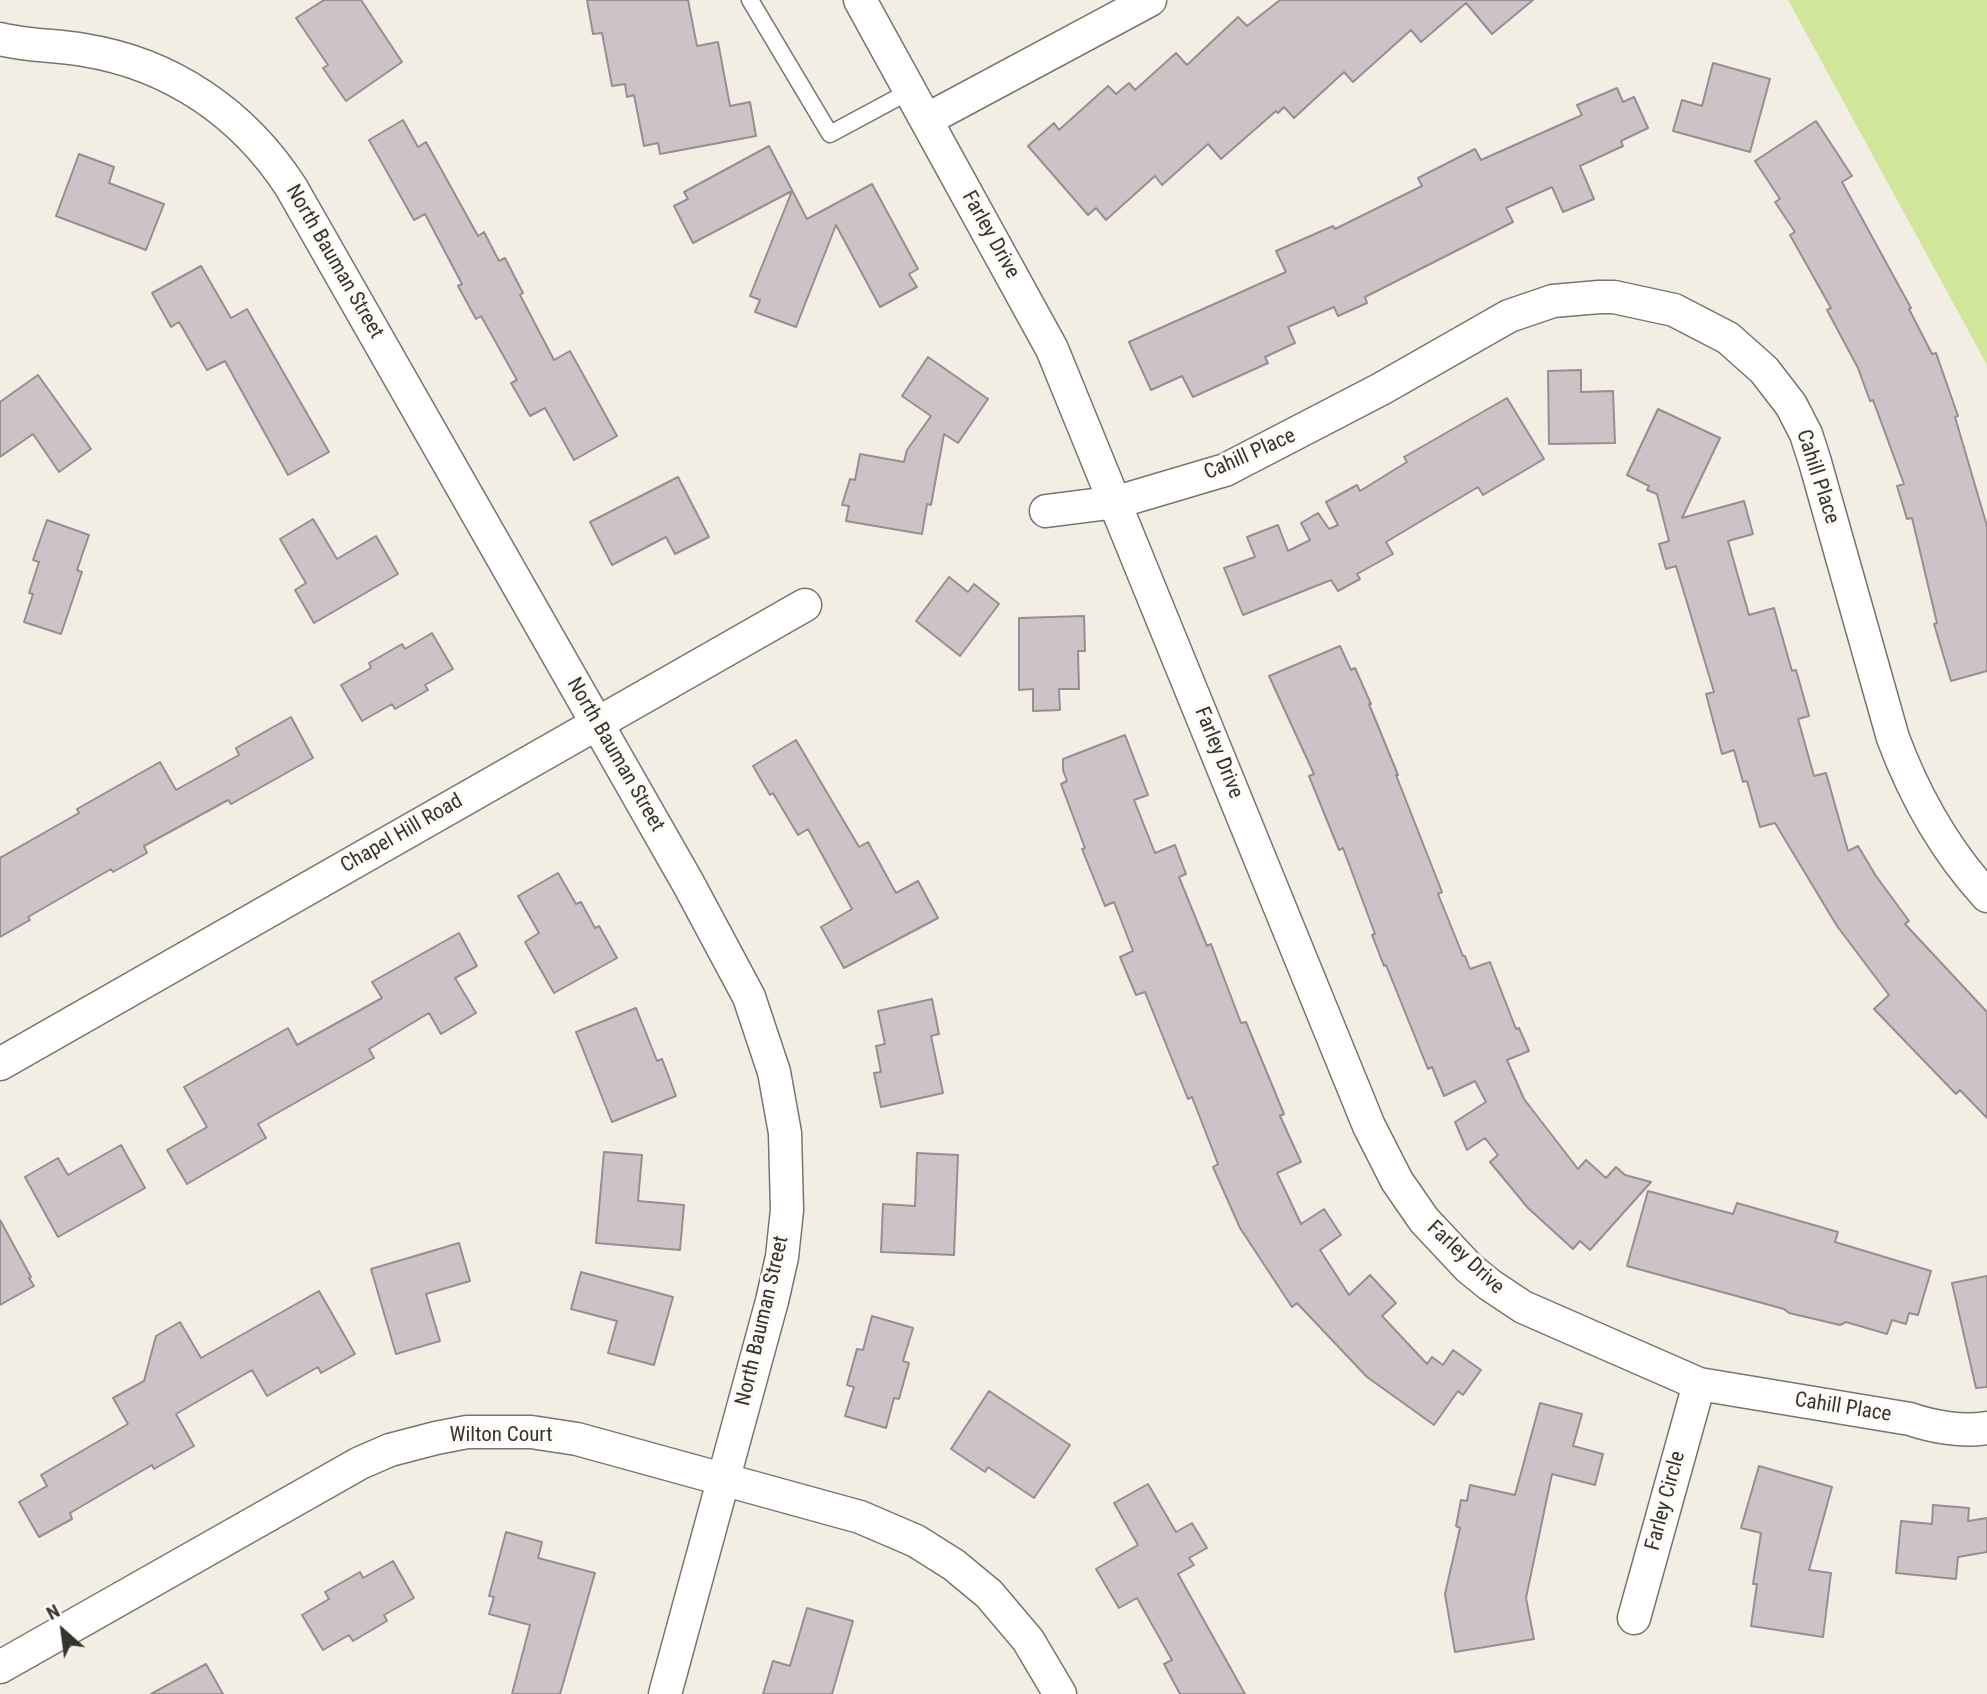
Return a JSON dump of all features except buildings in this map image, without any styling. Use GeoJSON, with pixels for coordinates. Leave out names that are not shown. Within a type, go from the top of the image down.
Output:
{"type":"FeatureCollection","features":[{"type":"Feature","properties":{"kind":"street","name":"Farley Drive"},"geometry":{"type":"LineString","coordinates":[[860,0],[1052,349],[1117,502],[1369,1126],[1403,1192],[1445,1245],[1490,1286],[1514,1302],[1699,1384]]}},
{"type":"Feature","properties":{"kind":"street"},"geometry":{"type":"LineString","coordinates":[[926,120],[1150,0]]}},
{"type":"Feature","properties":{"kind":"street","name":"North Bauman Street"},"geometry":{"type":"LineString","coordinates":[[0,39],[21,44],[81,49],[140,63],[182,82],[220,107],[264,151],[291,187],[596,722],[740,979],[765,1041],[781,1102],[788,1179],[782,1257],[665,1694]]}},
{"type":"Feature","properties":{"kind":"street","name":"Cahill Place"},"geometry":{"type":"LineString","coordinates":[[1046,511],[1117,502],[1224,470],[1381,389],[1509,316],[1553,301],[1614,297],[1684,315],[1728,338],[1753,359],[1774,381],[1798,418],[1815,462],[1904,769],[1934,826],[1958,862],[1987,895]]}},
{"type":"Feature","properties":{"kind":"street","name":"Chapel Hill Road"},"geometry":{"type":"LineString","coordinates":[[0,1064],[596,722],[805,606]]}},
{"type":"Feature","properties":{"kind":"street","name":"Cahill Place"},"geometry":{"type":"LineString","coordinates":[[1699,1384],[1910,1419],[1926,1425],[1987,1428]]}},
{"type":"Feature","properties":{"kind":"street","name":"Farley Circle"},"geometry":{"type":"LineString","coordinates":[[1634,1618],[1699,1384]]}},
{"type":"Feature","properties":{"kind":"street","name":"Wilton Court"},"geometry":{"type":"LineString","coordinates":[[0,1667],[360,1463],[405,1446],[467,1432],[531,1432],[577,1439],[860,1517],[909,1537],[954,1565],[989,1594],[1014,1622],[1060,1694]]}},
{"type":"Feature","properties":{"kind":"lane"},"geometry":{"type":"LineString","coordinates":[[750,0],[830,134],[910,92]]}},
{"type":"Feature","properties":{"kind":"green space"},"geometry":{"type":"Polygon","coordinates":[[[1788,0],[1987,0],[1987,365],[1788,0]]]}}]}
